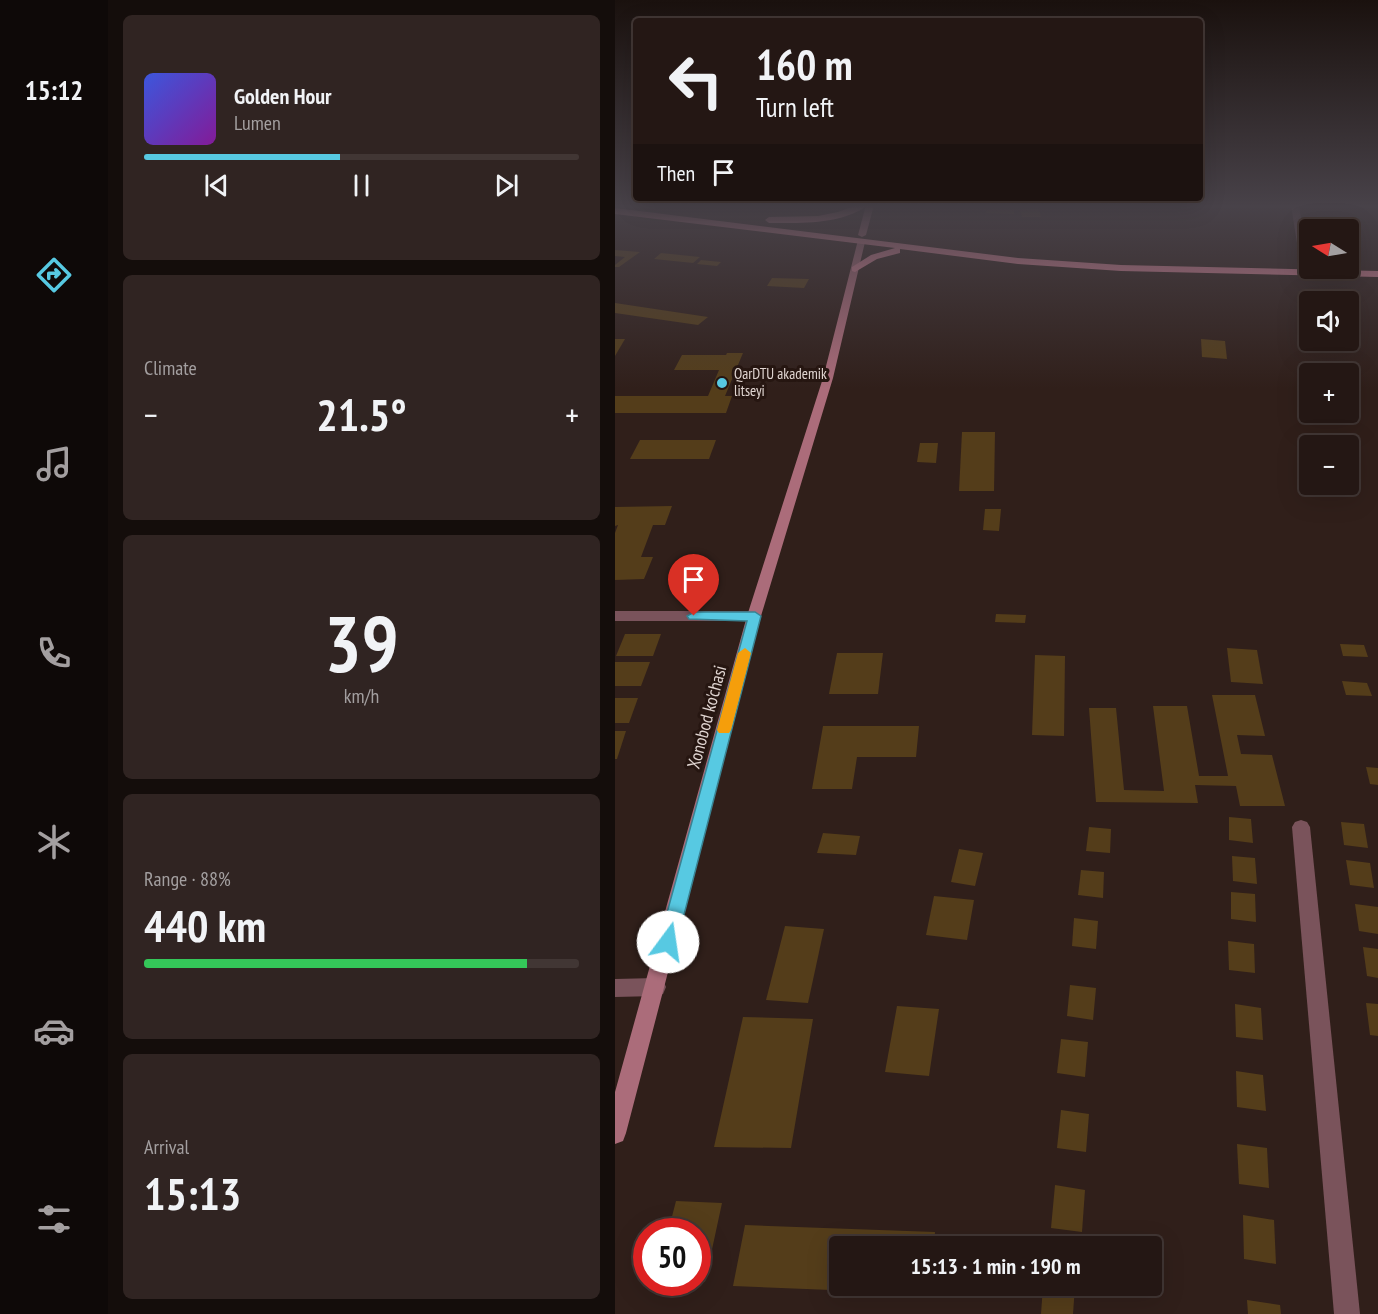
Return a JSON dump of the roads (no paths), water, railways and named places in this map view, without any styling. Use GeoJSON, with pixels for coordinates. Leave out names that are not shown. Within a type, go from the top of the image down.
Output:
{"type":"FeatureCollection","features":[{"type":"Feature","properties":{"kind":"highway"},"geometry":{"type":"LineString","coordinates":[[855,270],[860,266]]}},
{"type":"Feature","properties":{"kind":"highway"},"geometry":{"type":"LineString","coordinates":[[1096,266],[1378,274]]}},
{"type":"Feature","properties":{"kind":"highway"},"geometry":{"type":"LineString","coordinates":[[1255,266],[1299,268]]}},
{"type":"Feature","properties":{"kind":"highway"},"geometry":{"type":"LineString","coordinates":[[1359,269],[1378,269]]}},
{"type":"Feature","properties":{"kind":"main road","name":"Xonobod ko'chasi"},"geometry":{"type":"LineString","coordinates":[[615,1133],[755,616],[828,378],[856,266]]}},
{"type":"Feature","properties":{"kind":"street"},"geometry":{"type":"LineString","coordinates":[[615,616],[755,616]]}},
{"type":"Feature","properties":{"kind":"street"},"geometry":{"type":"LineString","coordinates":[[1301,826],[1347,1314]]}},
{"type":"Feature","properties":{"kind":"street"},"geometry":{"type":"LineString","coordinates":[[615,988],[656,987]]}},
{"type":"Feature","properties":{"kind":"place","name":"QarDTU akademik litseyi"},"geometry":{"type":"Point","coordinates":[722,383]}}]}
